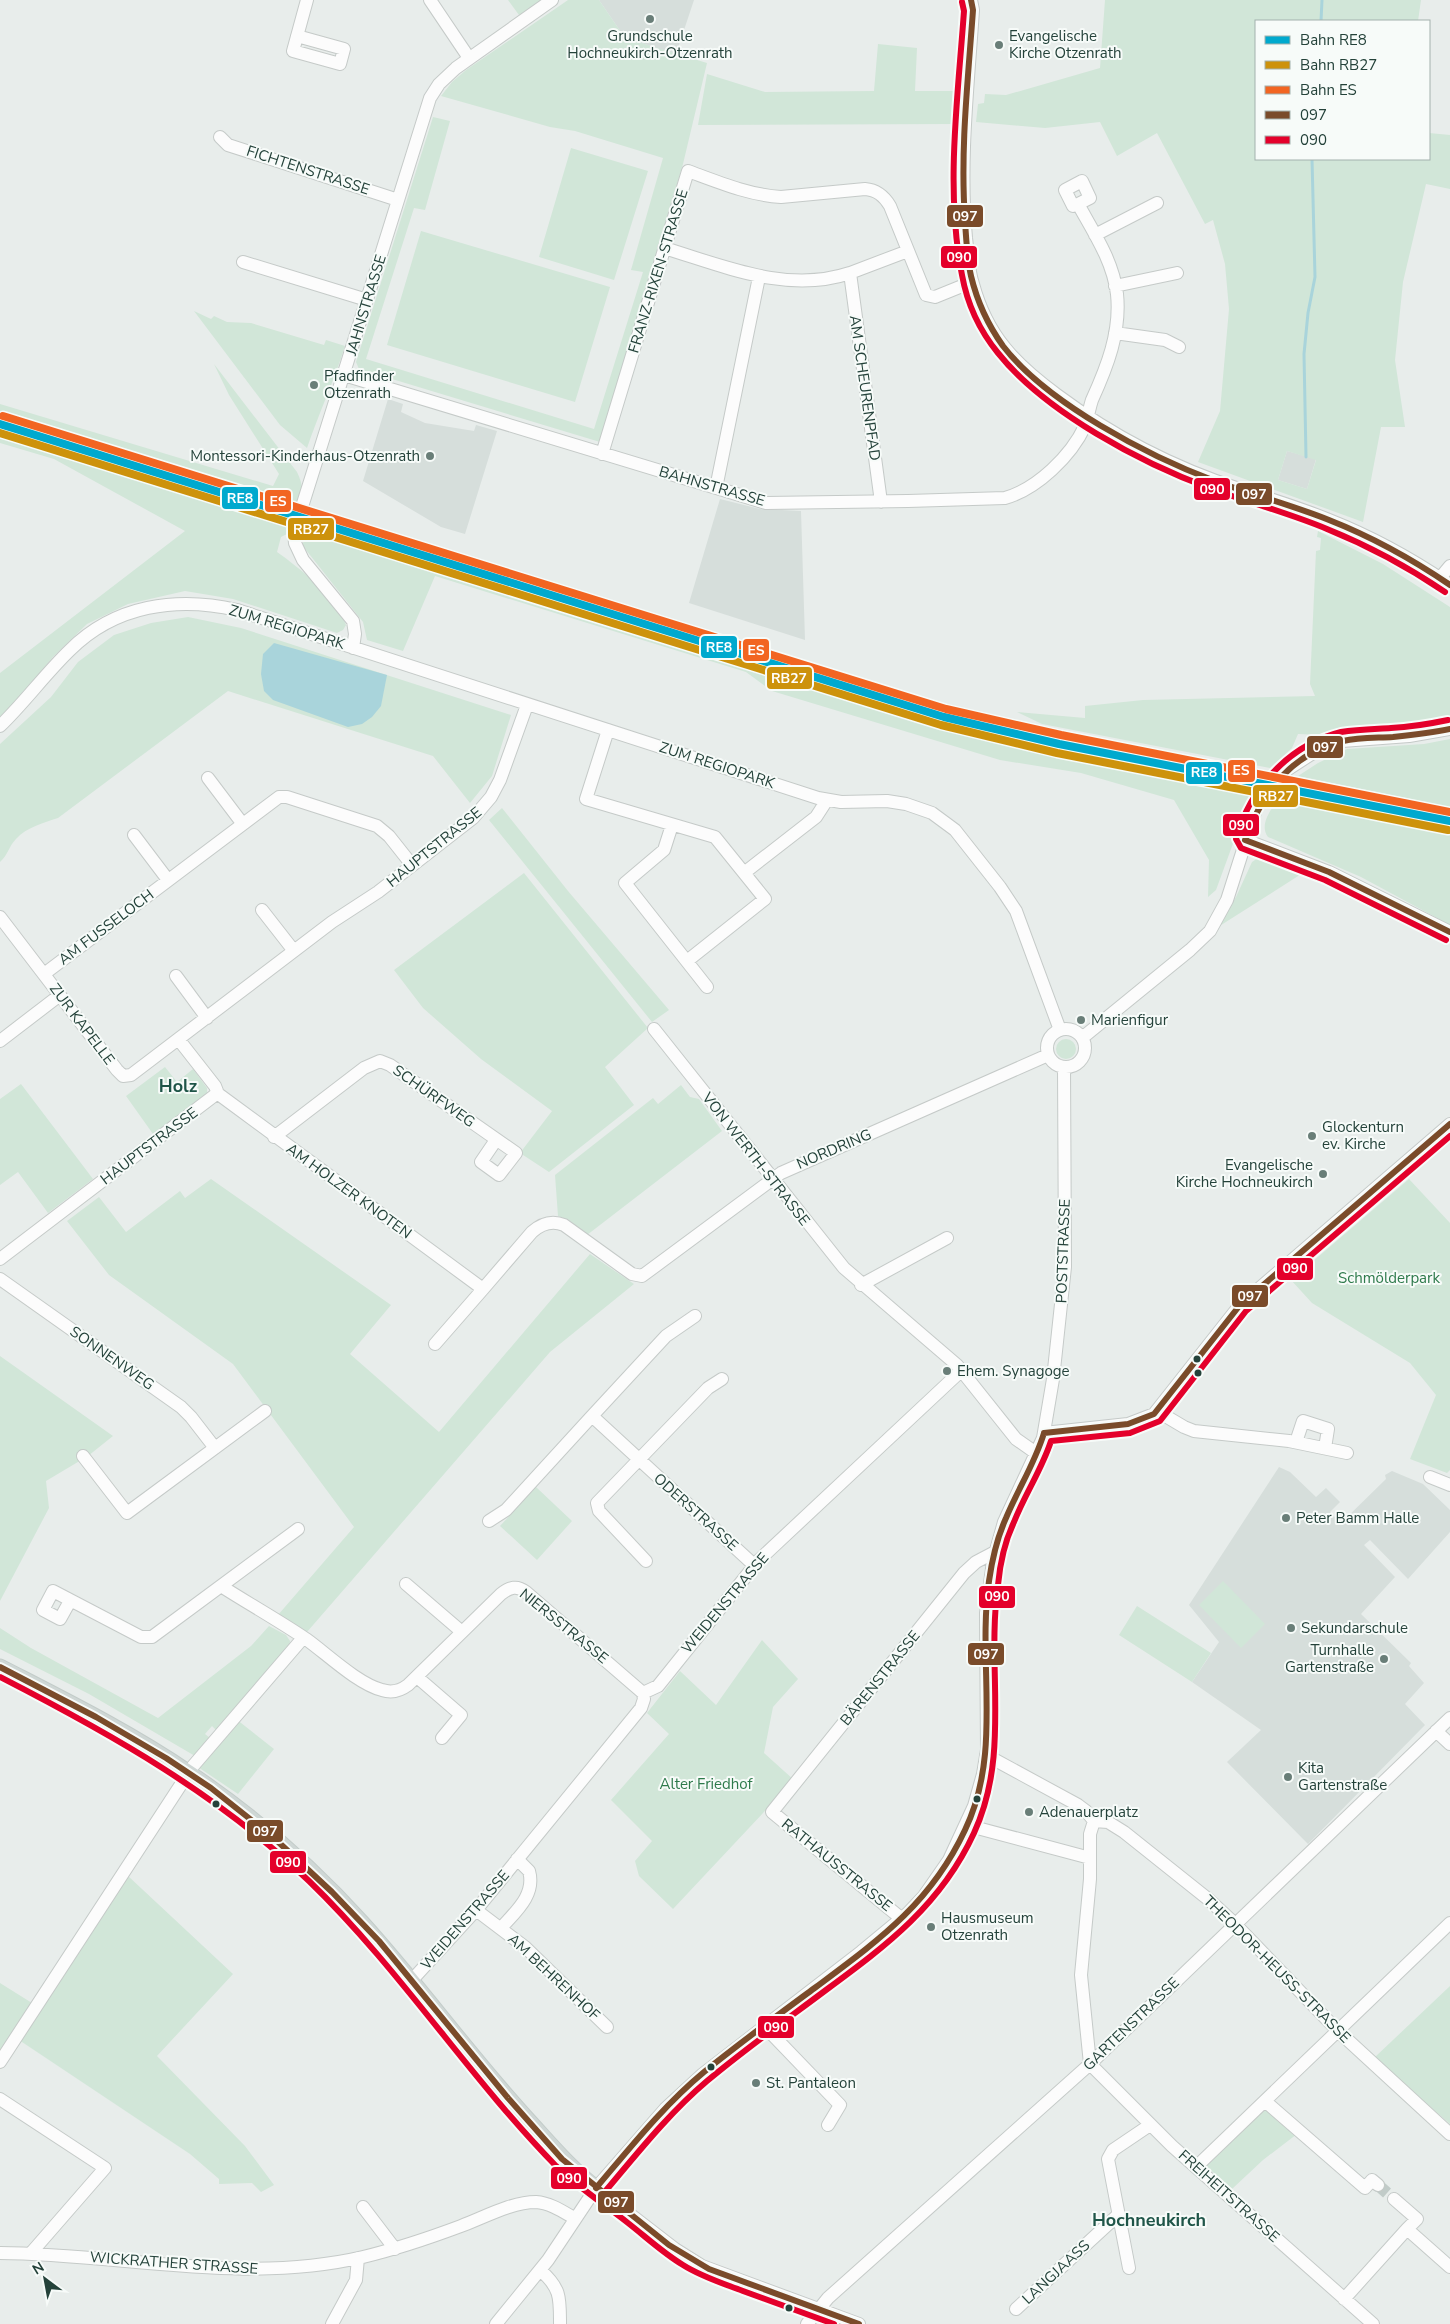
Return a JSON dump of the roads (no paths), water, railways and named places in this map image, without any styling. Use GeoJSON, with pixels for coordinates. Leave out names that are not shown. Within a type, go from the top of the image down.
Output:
{"type":"FeatureCollection","features":[{"type":"Feature","properties":{"kind":"main road"},"geometry":{"type":"LineString","coordinates":[[0,1666],[112,1726],[188,1772],[258,1824],[311,1870],[352,1912],[412,1980],[495,2084],[563,2160],[596,2188]]}},
{"type":"Feature","properties":{"kind":"street"},"geometry":{"type":"LineString","coordinates":[[297,36],[307,0]]}},
{"type":"Feature","properties":{"kind":"street"},"geometry":{"type":"LineString","coordinates":[[430,0],[469,58]]}},
{"type":"Feature","properties":{"kind":"street","name":"JAHNSTRASSE"},"geometry":{"type":"LineString","coordinates":[[353,648],[355,634],[353,621],[301,557],[295,543],[295,529],[430,98],[444,78],[469,58],[552,0]]}},
{"type":"Feature","properties":{"kind":"street"},"geometry":{"type":"LineString","coordinates":[[971,0],[973,10],[963,178],[964,218],[972,282],[988,324],[1008,354],[1028,373],[1088,418],[1146,450],[1185,468],[1315,514],[1352,530],[1397,552],[1445,582],[1450,566]]}},
{"type":"Feature","properties":{"kind":"street","name":"FICHTENSTRASSE"},"geometry":{"type":"LineString","coordinates":[[220,138],[228,144],[398,200]]}},
{"type":"Feature","properties":{"kind":"street","name":"FRANZ-RIXEN-STRASSE"},"geometry":{"type":"LineString","coordinates":[[602,454],[688,171],[746,191],[768,196],[873,190],[880,194],[888,203],[923,291],[928,296],[939,296],[972,282]]}},
{"type":"Feature","properties":{"kind":"street"},"geometry":{"type":"LineString","coordinates":[[1095,235],[1157,202]]}},
{"type":"Feature","properties":{"kind":"street","name":"BAHNSTRASSE"},"geometry":{"type":"LineString","coordinates":[[344,375],[752,500],[773,504],[998,498],[1019,493],[1037,483],[1053,468],[1082,431],[1088,418],[1091,402],[1106,369],[1115,334],[1118,310],[1116,286],[1108,262],[1078,204]]}},
{"type":"Feature","properties":{"kind":"street"},"geometry":{"type":"LineString","coordinates":[[664,248],[759,277],[806,281],[831,278],[850,273],[908,251]]}},
{"type":"Feature","properties":{"kind":"street"},"geometry":{"type":"LineString","coordinates":[[243,262],[367,300]]}},
{"type":"Feature","properties":{"kind":"street","name":"AM SCHEURENPFAD"},"geometry":{"type":"LineString","coordinates":[[850,273],[881,502]]}},
{"type":"Feature","properties":{"kind":"street"},"geometry":{"type":"LineString","coordinates":[[1116,286],[1178,273]]}},
{"type":"Feature","properties":{"kind":"street"},"geometry":{"type":"LineString","coordinates":[[716,488],[759,277]]}},
{"type":"Feature","properties":{"kind":"street"},"geometry":{"type":"LineString","coordinates":[[1115,334],[1165,340],[1179,347]]}},
{"type":"Feature","properties":{"kind":"street","name":"ZUM REGIOPARK"},"geometry":{"type":"LineString","coordinates":[[0,726],[81,640],[115,619],[150,607],[182,603],[220,606],[827,800],[848,802],[887,801],[906,804],[932,813],[955,830],[1003,890],[1016,912],[1060,1030]]}},
{"type":"Feature","properties":{"kind":"street","name":"HAUPTSTRASSE"},"geometry":{"type":"LineString","coordinates":[[179,1040],[344,914],[373,896],[468,823],[488,801],[507,765],[527,704]]}},
{"type":"Feature","properties":{"kind":"street"},"geometry":{"type":"LineString","coordinates":[[1082,1038],[1190,950],[1210,931],[1224,908],[1254,814],[1265,794],[1285,771],[1316,751],[1342,741],[1409,736],[1450,729]]}},
{"type":"Feature","properties":{"kind":"street"},"geometry":{"type":"LineString","coordinates":[[608,730],[586,799],[715,837],[765,899],[687,961]]}},
{"type":"Feature","properties":{"kind":"street"},"geometry":{"type":"LineString","coordinates":[[208,778],[242,823]]}},
{"type":"Feature","properties":{"kind":"street","name":"AM FUSSELOCH"},"geometry":{"type":"LineString","coordinates":[[44,974],[279,797],[287,797],[377,826],[389,836],[412,865]]}},
{"type":"Feature","properties":{"kind":"street"},"geometry":{"type":"LineString","coordinates":[[744,873],[816,817],[827,800]]}},
{"type":"Feature","properties":{"kind":"street"},"geometry":{"type":"LineString","coordinates":[[672,825],[664,850],[624,883],[707,987]]}},
{"type":"Feature","properties":{"kind":"street","name":"AM FUSSELOCH"},"geometry":{"type":"LineString","coordinates":[[134,835],[168,880]]}},
{"type":"Feature","properties":{"kind":"street"},"geometry":{"type":"LineString","coordinates":[[1245,840],[1321,868],[1381,896],[1450,932]]}},
{"type":"Feature","properties":{"kind":"street"},"geometry":{"type":"LineString","coordinates":[[262,910],[294,952]]}},
{"type":"Feature","properties":{"kind":"street","name":"ZUR KAPELLE"},"geometry":{"type":"LineString","coordinates":[[0,917],[123,1076],[137,1072],[179,1040]]}},
{"type":"Feature","properties":{"kind":"street"},"geometry":{"type":"LineString","coordinates":[[176,976],[207,1018]]}},
{"type":"Feature","properties":{"kind":"street"},"geometry":{"type":"LineString","coordinates":[[0,1041],[60,995]]}},
{"type":"Feature","properties":{"kind":"street","name":"VON WERTH-STRASSE"},"geometry":{"type":"LineString","coordinates":[[654,1030],[838,1262],[861,1285],[962,1370],[1016,1439],[1036,1452]]}},
{"type":"Feature","properties":{"kind":"street"},"geometry":{"type":"LineString","coordinates":[[1060,1030],[1070,1030],[1082,1038],[1085,1045],[1083,1056],[1075,1065],[1064,1067],[1053,1062],[1048,1055],[1048,1042],[1060,1030]]}},
{"type":"Feature","properties":{"kind":"street"},"geometry":{"type":"LineString","coordinates":[[179,1040],[215,1086],[217,1092]]}},
{"type":"Feature","properties":{"kind":"street","name":"NORDRING"},"geometry":{"type":"LineString","coordinates":[[483,1288],[529,1235],[537,1228],[548,1223],[564,1225],[632,1274],[640,1276],[648,1272],[772,1179],[792,1167],[1048,1055]]}},
{"type":"Feature","properties":{"kind":"street","name":"SCHÜRFWEG"},"geometry":{"type":"LineString","coordinates":[[274,1136],[364,1068],[380,1061],[390,1065],[496,1140]]}},
{"type":"Feature","properties":{"kind":"street","name":"POSTSTRASSE"},"geometry":{"type":"LineString","coordinates":[[496,2324],[540,2270],[596,2188],[672,2102],[703,2074],[902,1919],[933,1883],[954,1852],[978,1795],[986,1755],[986,1613],[995,1552],[1004,1522],[1044,1433],[1052,1393],[1065,1275],[1064,1067]]}},
{"type":"Feature","properties":{"kind":"street","name":"HAUPTSTRASSE"},"geometry":{"type":"LineString","coordinates":[[0,1259],[217,1092]]}},
{"type":"Feature","properties":{"kind":"street","name":"AM HOLZER KNOTEN"},"geometry":{"type":"LineString","coordinates":[[217,1092],[274,1136],[483,1288]]}},
{"type":"Feature","properties":{"kind":"street"},"geometry":{"type":"LineString","coordinates":[[1044,1433],[1132,1424],[1157,1411],[1240,1305],[1450,1124]]}},
{"type":"Feature","properties":{"kind":"street"},"geometry":{"type":"LineString","coordinates":[[861,1285],[947,1238]]}},
{"type":"Feature","properties":{"kind":"street","name":"SONNENWEG"},"geometry":{"type":"LineString","coordinates":[[0,1279],[181,1407],[192,1417],[215,1448]]}},
{"type":"Feature","properties":{"kind":"street"},"geometry":{"type":"LineString","coordinates":[[435,1344],[483,1288]]}},
{"type":"Feature","properties":{"kind":"street"},"geometry":{"type":"LineString","coordinates":[[489,1521],[506,1510],[666,1336],[695,1316]]}},
{"type":"Feature","properties":{"kind":"street","name":"WEIDENSTRASSE"},"geometry":{"type":"LineString","coordinates":[[412,1980],[476,1910],[641,1708],[644,1699],[643,1693],[658,1686],[754,1565],[962,1370]]}},
{"type":"Feature","properties":{"kind":"street"},"geometry":{"type":"LineString","coordinates":[[646,1561],[599,1511],[597,1506],[600,1500],[708,1388],[722,1379]]}},
{"type":"Feature","properties":{"kind":"street"},"geometry":{"type":"LineString","coordinates":[[83,1456],[127,1513],[265,1411]]}},
{"type":"Feature","properties":{"kind":"street"},"geometry":{"type":"LineString","coordinates":[[1157,1411],[1194,1431],[1296,1442],[1347,1453]]}},
{"type":"Feature","properties":{"kind":"street","name":"ODERSTRASSE"},"geometry":{"type":"LineString","coordinates":[[592,1416],[754,1565]]}},
{"type":"Feature","properties":{"kind":"street"},"geometry":{"type":"LineString","coordinates":[[1296,1442],[1303,1421],[1328,1429],[1325,1448]]}},
{"type":"Feature","properties":{"kind":"street"},"geometry":{"type":"LineString","coordinates":[[1430,1477],[1450,1485]]}},
{"type":"Feature","properties":{"kind":"street"},"geometry":{"type":"LineString","coordinates":[[70,1601],[141,1637],[148,1638],[155,1635],[298,1529]]}},
{"type":"Feature","properties":{"kind":"street","name":"BÄRENSTRASSE"},"geometry":{"type":"LineString","coordinates":[[772,1812],[964,1573],[976,1562],[995,1552]]}},
{"type":"Feature","properties":{"kind":"street"},"geometry":{"type":"LineString","coordinates":[[406,1584],[462,1632]]}},
{"type":"Feature","properties":{"kind":"street","name":"NIERSSTRASSE"},"geometry":{"type":"LineString","coordinates":[[221,1586],[303,1638],[379,1690],[389,1692],[401,1689],[417,1677],[504,1591],[511,1588],[521,1588],[643,1693]]}},
{"type":"Feature","properties":{"kind":"street"},"geometry":{"type":"LineString","coordinates":[[0,2062],[188,1772],[303,1638]]}},
{"type":"Feature","properties":{"kind":"street"},"geometry":{"type":"LineString","coordinates":[[417,1677],[461,1715],[442,1738]]}},
{"type":"Feature","properties":{"kind":"street","name":"GARTENSTRASSE"},"geometry":{"type":"LineString","coordinates":[[807,2324],[828,2298],[1090,2064],[1450,1718]]}},
{"type":"Feature","properties":{"kind":"street"},"geometry":{"type":"LineString","coordinates":[[1436,1731],[1450,1744]]}},
{"type":"Feature","properties":{"kind":"street"},"geometry":{"type":"LineString","coordinates":[[986,1755],[1080,1806],[1094,1822],[1090,1834],[1090,1886],[1081,1975],[1090,2064]]}},
{"type":"Feature","properties":{"kind":"street","name":"RATHAUSSTRASSE"},"geometry":{"type":"LineString","coordinates":[[772,1812],[902,1919]]}},
{"type":"Feature","properties":{"kind":"street","name":"THEODOR-HEUSS-STRASSE"},"geometry":{"type":"LineString","coordinates":[[1094,1822],[1108,1822],[1135,1840],[1235,1924],[1338,2031],[1450,2134]]}},
{"type":"Feature","properties":{"kind":"street"},"geometry":{"type":"LineString","coordinates":[[966,1825],[1090,1858]]}},
{"type":"Feature","properties":{"kind":"street","name":"WEIDENSTRASSE"},"geometry":{"type":"LineString","coordinates":[[501,1928],[524,1902],[530,1890],[529,1871],[518,1859]]}},
{"type":"Feature","properties":{"kind":"street","name":"AM BEHRENHOF"},"geometry":{"type":"LineString","coordinates":[[476,1910],[528,1950],[607,2027]]}},
{"type":"Feature","properties":{"kind":"street"},"geometry":{"type":"LineString","coordinates":[[1196,2167],[1450,1924]]}},
{"type":"Feature","properties":{"kind":"street"},"geometry":{"type":"LineString","coordinates":[[764,2026],[840,2105],[828,2125]]}},
{"type":"Feature","properties":{"kind":"street","name":"FREIHEITSTRASSE"},"geometry":{"type":"LineString","coordinates":[[1090,2064],[1150,2125],[1372,2324]]}},
{"type":"Feature","properties":{"kind":"street"},"geometry":{"type":"LineString","coordinates":[[0,2098],[105,2168],[31,2253]]}},
{"type":"Feature","properties":{"kind":"street"},"geometry":{"type":"LineString","coordinates":[[1266,2102],[1365,2188],[1372,2180],[1378,2185]]}},
{"type":"Feature","properties":{"kind":"street"},"geometry":{"type":"LineString","coordinates":[[1129,2268],[1108,2163],[1109,2156],[1113,2150],[1150,2125]]}},
{"type":"Feature","properties":{"kind":"street"},"geometry":{"type":"LineString","coordinates":[[596,2188],[696,2263],[859,2324]]}},
{"type":"Feature","properties":{"kind":"street"},"geometry":{"type":"LineString","coordinates":[[1344,2299],[1417,2219],[1394,2199]]}},
{"type":"Feature","properties":{"kind":"street","name":"WICKRATHER STRASSE"},"geometry":{"type":"LineString","coordinates":[[0,2253],[31,2253],[255,2270],[312,2266],[395,2249],[524,2203],[545,2203],[574,2218]]}},
{"type":"Feature","properties":{"kind":"street"},"geometry":{"type":"LineString","coordinates":[[363,2207],[395,2249]]}},
{"type":"Feature","properties":{"kind":"street","name":"LANGJAASS"},"geometry":{"type":"LineString","coordinates":[[1016,2309],[1118,2215]]}},
{"type":"Feature","properties":{"kind":"street"},"geometry":{"type":"LineString","coordinates":[[1407,2230],[1450,2267]]}},
{"type":"Feature","properties":{"kind":"street"},"geometry":{"type":"LineString","coordinates":[[332,2324],[356,2280],[358,2258]]}},
{"type":"Feature","properties":{"kind":"street"},"geometry":{"type":"LineString","coordinates":[[540,2270],[558,2290],[560,2324]]}},
{"type":"Feature","properties":{"kind":"water"},"geometry":{"type":"Polygon","coordinates":[[[274,643],[387,675],[381,706],[372,717],[362,724],[348,727],[273,700],[264,691],[261,674],[263,654],[274,643]]]}},
{"type":"Feature","properties":{"kind":"waterway"},"geometry":{"type":"LineString","coordinates":[[1321,20],[1322,0]]}},
{"type":"Feature","properties":{"kind":"waterway"},"geometry":{"type":"LineString","coordinates":[[1306,457],[1304,354],[1308,313],[1315,277],[1312,160]]}},
{"type":"Feature","properties":{"kind":"tunnel"},"geometry":{"type":"LineString","coordinates":[[1378,2185],[1394,2199]]}},
{"type":"Feature","properties":{"kind":"rail line","name":"ES"},"geometry":{"type":"LineString","coordinates":[[3,416],[946,709],[1061,735],[1450,812]]}},
{"type":"Feature","properties":{"kind":"rail line","name":"RE8"},"geometry":{"type":"LineString","coordinates":[[0,424],[944,717],[1059,744],[1450,821]]}},
{"type":"Feature","properties":{"kind":"rail line","name":"RB27"},"geometry":{"type":"LineString","coordinates":[[0,433],[941,725],[1057,753],[1448,830]]}},
{"type":"Feature","properties":{"kind":"place","name":"Grundschule Hochneukirch-Otzenrath"},"geometry":{"type":"Point","coordinates":[650,19]}},
{"type":"Feature","properties":{"kind":"place","name":"Evangelische Kirche Otzenrath"},"geometry":{"type":"Point","coordinates":[999,45]}},
{"type":"Feature","properties":{"kind":"place","name":"Pfadfinder Otzenrath"},"geometry":{"type":"Point","coordinates":[314,385]}},
{"type":"Feature","properties":{"kind":"place","name":"Montessori-Kinderhaus-Otzenrath"},"geometry":{"type":"Point","coordinates":[430,456]}},
{"type":"Feature","properties":{"kind":"place","name":"Marienfigur"},"geometry":{"type":"Point","coordinates":[1081,1020]}},
{"type":"Feature","properties":{"kind":"place","name":"Glockenturn ev. Kirche"},"geometry":{"type":"Point","coordinates":[1312,1136]}},
{"type":"Feature","properties":{"kind":"place","name":"Evangelische Kirche Hochneukirch"},"geometry":{"type":"Point","coordinates":[1323,1174]}},
{"type":"Feature","properties":{"kind":"place","name":"Ehem. Synagoge"},"geometry":{"type":"Point","coordinates":[947,1371]}},
{"type":"Feature","properties":{"kind":"place","name":"Peter Bamm Halle"},"geometry":{"type":"Point","coordinates":[1286,1518]}},
{"type":"Feature","properties":{"kind":"place","name":"Sekundarschule"},"geometry":{"type":"Point","coordinates":[1291,1628]}},
{"type":"Feature","properties":{"kind":"place","name":"Turnhalle Gartenstraße"},"geometry":{"type":"Point","coordinates":[1384,1659]}},
{"type":"Feature","properties":{"kind":"place","name":"Kita Gartenstraße"},"geometry":{"type":"Point","coordinates":[1288,1777]}},
{"type":"Feature","properties":{"kind":"place","name":"Adenauerplatz"},"geometry":{"type":"Point","coordinates":[1029,1812]}},
{"type":"Feature","properties":{"kind":"place","name":"Hausmuseum Otzenrath"},"geometry":{"type":"Point","coordinates":[931,1927]}},
{"type":"Feature","properties":{"kind":"place","name":"St. Pantaleon"},"geometry":{"type":"Point","coordinates":[756,2083]}},
{"type":"Feature","properties":{"kind":"district","name":"Holz"},"geometry":{"type":"Point","coordinates":[178,1086]}},
{"type":"Feature","properties":{"kind":"district","name":"Hochneukirch"},"geometry":{"type":"Point","coordinates":[1149,2220]}},
{"type":"Feature","properties":{"kind":"park label","name":"Schmölderpark"},"geometry":{"type":"Point","coordinates":[1389,1278]}},
{"type":"Feature","properties":{"kind":"park label","name":"Alter Friedhof"},"geometry":{"type":"Point","coordinates":[706,1784]}}]}
